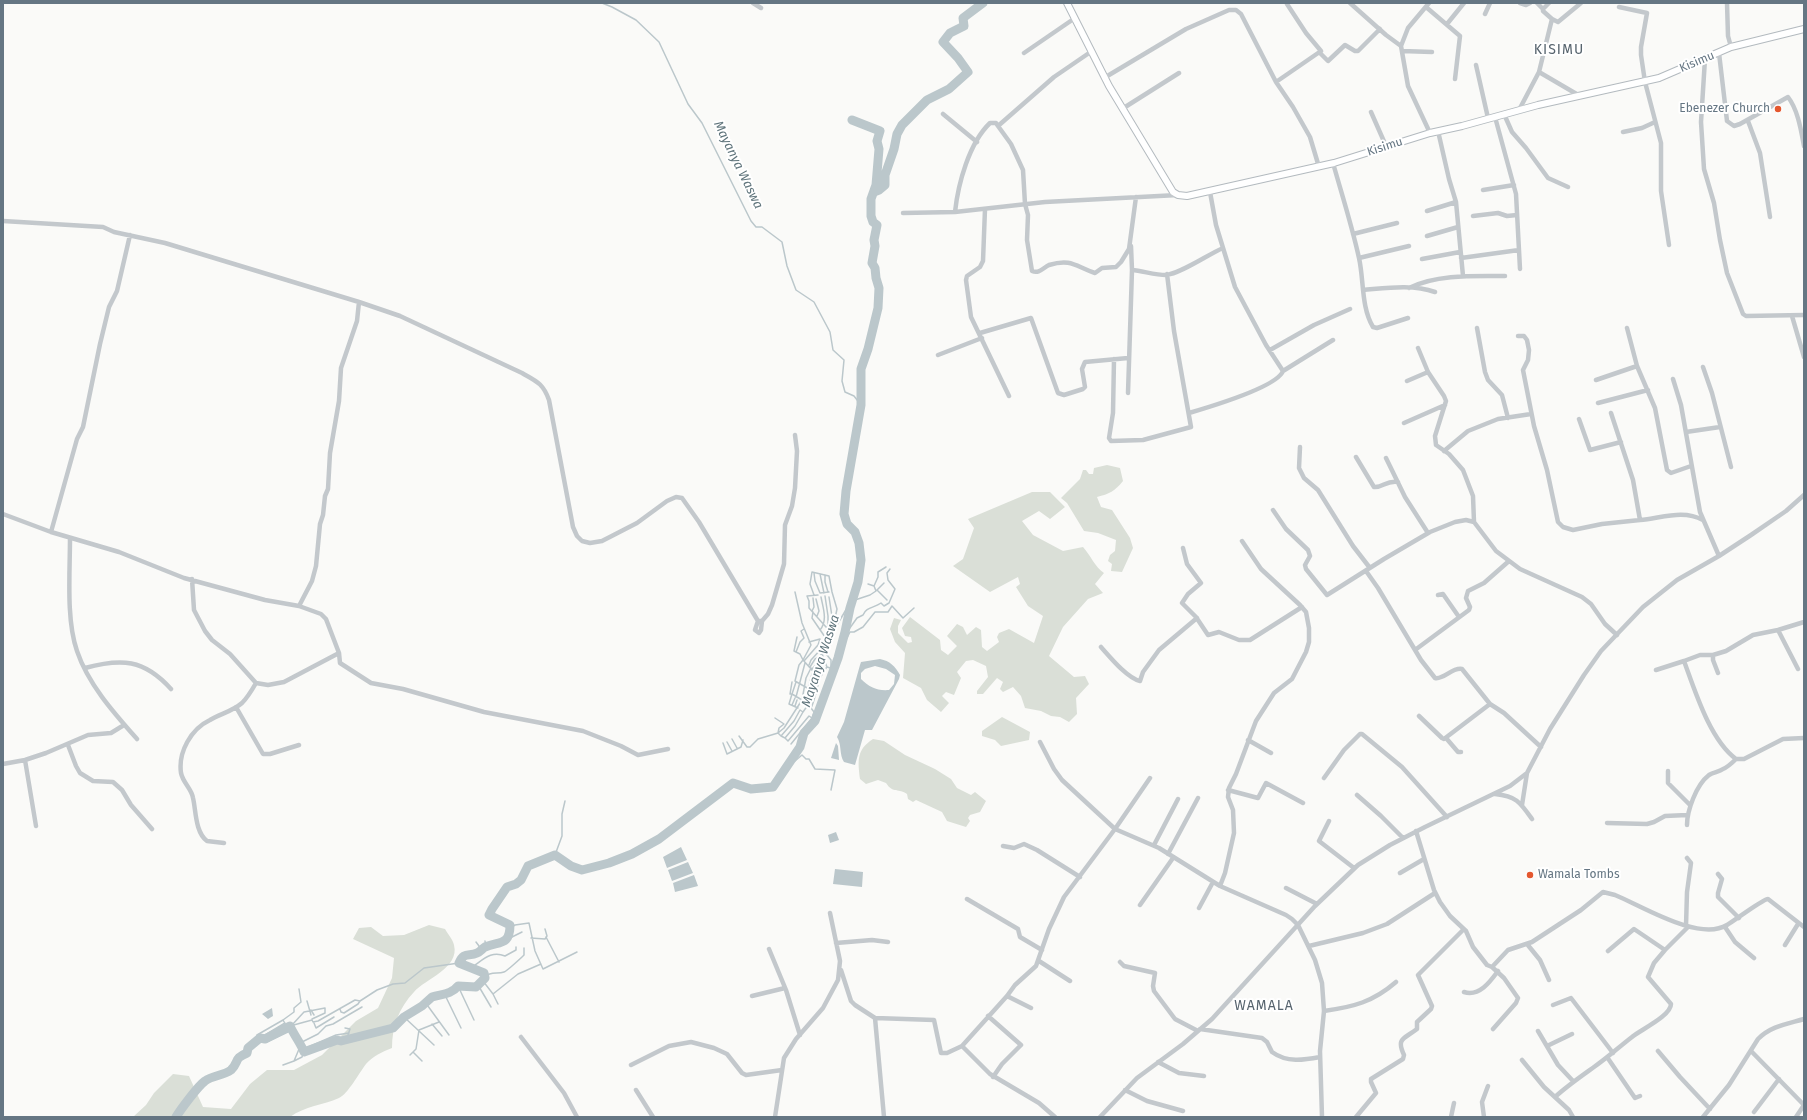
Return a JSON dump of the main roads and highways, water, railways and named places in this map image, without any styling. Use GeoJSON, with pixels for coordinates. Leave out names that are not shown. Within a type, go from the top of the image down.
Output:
{"type":"FeatureCollection","features":[{"type":"Feature","properties":{"kind":"waterway","name":"Mayanya Waswa"},"geometry":{"type":"LineString","coordinates":[[602,3],[636,20],[659,42],[688,104],[702,123],[751,221],[756,227],[762,227],[782,242],[787,266],[796,290],[814,302],[830,332],[833,350],[844,360],[842,381],[845,392],[854,396],[861,405]]}},
{"type":"Feature","properties":{"kind":"waterway","name":"Mayanya Waswa"},"geometry":{"type":"LineString","coordinates":[[874,192],[885,185],[885,175],[894,149],[897,134],[902,125],[927,100],[949,89],[968,72],[958,58],[943,42],[950,33],[964,26],[963,18],[983,3]]}},
{"type":"Feature","properties":{"kind":"waterway","name":"Mayanya Waswa"},"geometry":{"type":"LineString","coordinates":[[176,1117],[202,1084],[208,1079],[231,1070],[238,1059],[247,1053],[248,1048],[260,1038],[265,1039],[290,1026],[304,1052],[337,1040],[341,1041],[393,1028],[404,1017],[422,1006],[432,997],[449,993],[458,986],[476,987],[485,978],[484,973],[459,963],[465,956],[474,954],[485,947],[506,940],[510,932],[510,925],[489,915],[507,887],[516,884],[521,880],[528,866],[555,855],[571,866],[582,870],[609,863],[632,854],[659,839],[733,783],[751,789],[773,787],[800,747],[804,733],[815,721],[838,658],[858,582],[861,560],[859,543],[855,532],[847,524],[844,514],[846,491],[861,405],[861,369],[868,349],[878,308],[879,288],[875,268],[872,263],[877,225],[873,222],[871,216],[871,199],[876,185],[879,149],[877,141],[880,131],[852,120]]}},
{"type":"Feature","properties":{"kind":"waterway"},"geometry":{"type":"LineString","coordinates":[[874,586],[878,577],[878,572],[886,567]]}},
{"type":"Feature","properties":{"kind":"waterway"},"geometry":{"type":"LineString","coordinates":[[845,632],[847,632],[857,618],[863,615],[868,609],[881,603],[884,606],[889,603],[895,589],[888,580],[887,573],[890,569]]}},
{"type":"Feature","properties":{"kind":"waterway"},"geometry":{"type":"LineString","coordinates":[[814,595],[810,584],[812,572],[829,576],[837,609],[834,623],[821,646],[827,667],[834,669]]}},
{"type":"Feature","properties":{"kind":"waterway"},"geometry":{"type":"LineString","coordinates":[[814,573],[815,581],[820,593],[829,592]]}},
{"type":"Feature","properties":{"kind":"waterway"},"geometry":{"type":"LineString","coordinates":[[820,574],[824,593]]}},
{"type":"Feature","properties":{"kind":"waterway"},"geometry":{"type":"LineString","coordinates":[[825,575],[825,582],[828,592]]}},
{"type":"Feature","properties":{"kind":"waterway"},"geometry":{"type":"LineString","coordinates":[[877,590],[884,583]]}},
{"type":"Feature","properties":{"kind":"waterway"},"geometry":{"type":"LineString","coordinates":[[852,601],[870,595],[876,591],[874,586],[868,584]]}},
{"type":"Feature","properties":{"kind":"waterway"},"geometry":{"type":"LineString","coordinates":[[877,590],[887,600]]}},
{"type":"Feature","properties":{"kind":"waterway"},"geometry":{"type":"LineString","coordinates":[[795,592],[802,623],[811,645],[803,660],[820,679]]}},
{"type":"Feature","properties":{"kind":"waterway"},"geometry":{"type":"LineString","coordinates":[[818,595],[807,596],[809,608],[826,627],[831,629]]}},
{"type":"Feature","properties":{"kind":"waterway"},"geometry":{"type":"LineString","coordinates":[[825,596],[828,627]]}},
{"type":"Feature","properties":{"kind":"waterway"},"geometry":{"type":"LineString","coordinates":[[820,630],[824,622],[824,610],[821,597]]}},
{"type":"Feature","properties":{"kind":"waterway"},"geometry":{"type":"LineString","coordinates":[[829,597],[833,623]]}},
{"type":"Feature","properties":{"kind":"waterway"},"geometry":{"type":"LineString","coordinates":[[812,611],[814,607],[813,598]]}},
{"type":"Feature","properties":{"kind":"waterway"},"geometry":{"type":"LineString","coordinates":[[816,599],[819,611],[817,616]]}},
{"type":"Feature","properties":{"kind":"waterway"},"geometry":{"type":"LineString","coordinates":[[843,646],[850,632],[854,632],[863,627],[875,612],[888,612],[892,606],[903,618],[914,608]]}},
{"type":"Feature","properties":{"kind":"waterway"},"geometry":{"type":"LineString","coordinates":[[834,630],[847,608],[850,608]]}},
{"type":"Feature","properties":{"kind":"waterway"},"geometry":{"type":"LineString","coordinates":[[813,612],[812,618],[825,637]]}},
{"type":"Feature","properties":{"kind":"waterway"},"geometry":{"type":"LineString","coordinates":[[796,652],[800,642],[804,638],[801,631],[804,629]]}},
{"type":"Feature","properties":{"kind":"waterway"},"geometry":{"type":"LineString","coordinates":[[831,668],[831,660],[827,655],[828,642],[833,633]]}},
{"type":"Feature","properties":{"kind":"waterway"},"geometry":{"type":"LineString","coordinates":[[797,637],[794,651],[800,654],[803,660],[799,665],[795,681],[816,693]]}},
{"type":"Feature","properties":{"kind":"waterway"},"geometry":{"type":"LineString","coordinates":[[809,642],[820,639],[819,642],[822,643]]}},
{"type":"Feature","properties":{"kind":"waterway"},"geometry":{"type":"LineString","coordinates":[[804,661],[819,642]]}},
{"type":"Feature","properties":{"kind":"waterway"},"geometry":{"type":"LineString","coordinates":[[809,665],[811,660],[822,648]]}},
{"type":"Feature","properties":{"kind":"waterway"},"geometry":{"type":"LineString","coordinates":[[810,667],[815,659],[822,654]]}},
{"type":"Feature","properties":{"kind":"waterway"},"geometry":{"type":"LineString","coordinates":[[812,669],[821,659]]}},
{"type":"Feature","properties":{"kind":"waterway"},"geometry":{"type":"LineString","coordinates":[[796,697],[805,663]]}},
{"type":"Feature","properties":{"kind":"waterway"},"geometry":{"type":"LineString","coordinates":[[813,670],[822,663]]}},
{"type":"Feature","properties":{"kind":"waterway"},"geometry":{"type":"LineString","coordinates":[[815,673],[823,666]]}},
{"type":"Feature","properties":{"kind":"waterway"},"geometry":{"type":"LineString","coordinates":[[785,738],[788,741],[809,716],[812,718],[814,712],[811,708],[819,681],[827,667]]}},
{"type":"Feature","properties":{"kind":"waterway"},"geometry":{"type":"LineString","coordinates":[[739,736],[747,747],[750,747],[758,739],[778,733],[784,728],[802,700],[806,678],[811,668]]}},
{"type":"Feature","properties":{"kind":"waterway"},"geometry":{"type":"LineString","coordinates":[[808,688],[812,674]]}},
{"type":"Feature","properties":{"kind":"waterway"},"geometry":{"type":"LineString","coordinates":[[813,689],[817,676]]}},
{"type":"Feature","properties":{"kind":"waterway"},"geometry":{"type":"LineString","coordinates":[[792,682],[790,694],[792,694]]}},
{"type":"Feature","properties":{"kind":"waterway"},"geometry":{"type":"LineString","coordinates":[[792,694],[796,682]]}},
{"type":"Feature","properties":{"kind":"waterway"},"geometry":{"type":"LineString","coordinates":[[798,708],[789,704],[792,694],[802,700]]}},
{"type":"Feature","properties":{"kind":"waterway"},"geometry":{"type":"LineString","coordinates":[[792,705],[795,698]]}},
{"type":"Feature","properties":{"kind":"waterway"},"geometry":{"type":"LineString","coordinates":[[795,706],[797,700]]}},
{"type":"Feature","properties":{"kind":"waterway"},"geometry":{"type":"LineString","coordinates":[[775,718],[784,724],[779,728],[778,733],[781,736],[794,721],[800,710],[803,712],[810,702],[813,703]]}},
{"type":"Feature","properties":{"kind":"waterway"},"geometry":{"type":"LineString","coordinates":[[781,736],[785,738],[795,726],[803,712]]}},
{"type":"Feature","properties":{"kind":"waterway","name":"Mayanya Waswa"},"geometry":{"type":"LineString","coordinates":[[791,744],[812,718]]}},
{"type":"Feature","properties":{"kind":"waterway"},"geometry":{"type":"LineString","coordinates":[[732,739],[737,748]]}},
{"type":"Feature","properties":{"kind":"waterway"},"geometry":{"type":"LineString","coordinates":[[723,743],[727,754],[741,747],[743,740]]}},
{"type":"Feature","properties":{"kind":"waterway"},"geometry":{"type":"LineString","coordinates":[[727,742],[732,751]]}},
{"type":"Feature","properties":{"kind":"waterway"},"geometry":{"type":"LineString","coordinates":[[791,762],[795,761],[802,755],[806,759],[809,759],[815,769],[835,770],[831,790]]}},
{"type":"Feature","properties":{"kind":"waterway"},"geometry":{"type":"LineString","coordinates":[[555,855],[562,836],[562,814],[565,801]]}},
{"type":"Feature","properties":{"kind":"waterway"},"geometry":{"type":"LineString","coordinates":[[510,928],[515,925],[529,923],[535,951],[543,969],[577,952]]}},
{"type":"Feature","properties":{"kind":"waterway"},"geometry":{"type":"LineString","coordinates":[[531,938],[545,939],[547,936],[545,929]]}},
{"type":"Feature","properties":{"kind":"waterway"},"geometry":{"type":"LineString","coordinates":[[506,940],[522,932]]}},
{"type":"Feature","properties":{"kind":"waterway"},"geometry":{"type":"LineString","coordinates":[[546,937],[559,962]]}},
{"type":"Feature","properties":{"kind":"waterway","name":"Mayanya Waswa"},"geometry":{"type":"LineString","coordinates":[[485,941],[486,947]]}},
{"type":"Feature","properties":{"kind":"waterway","name":"Mayanya Waswa"},"geometry":{"type":"LineString","coordinates":[[476,942],[479,946],[478,952]]}},
{"type":"Feature","properties":{"kind":"waterway"},"geometry":{"type":"LineString","coordinates":[[472,967],[491,955],[500,954],[505,956],[516,950],[516,947]]}},
{"type":"Feature","properties":{"kind":"waterway"},"geometry":{"type":"LineString","coordinates":[[485,976],[506,971],[524,955],[524,948]]}},
{"type":"Feature","properties":{"kind":"waterway"},"geometry":{"type":"LineString","coordinates":[[290,1026],[312,1020],[313,1022],[318,1021],[355,1000],[360,1001],[377,990],[393,984],[405,983],[424,968],[459,963]]}},
{"type":"Feature","properties":{"kind":"waterway"},"geometry":{"type":"LineString","coordinates":[[483,981],[493,994],[518,974],[541,964]]}},
{"type":"Feature","properties":{"kind":"waterway"},"geometry":{"type":"LineString","coordinates":[[478,985],[491,1007]]}},
{"type":"Feature","properties":{"kind":"waterway"},"geometry":{"type":"LineString","coordinates":[[458,986],[474,1020]]}},
{"type":"Feature","properties":{"kind":"waterway"},"geometry":{"type":"LineString","coordinates":[[283,1020],[294,1012],[294,1008],[301,1002],[299,989]]}},
{"type":"Feature","properties":{"kind":"waterway"},"geometry":{"type":"LineString","coordinates":[[444,993],[461,1028]]}},
{"type":"Feature","properties":{"kind":"waterway"},"geometry":{"type":"LineString","coordinates":[[493,994],[498,1004]]}},
{"type":"Feature","properties":{"kind":"waterway"},"geometry":{"type":"LineString","coordinates":[[307,1001],[311,1015]]}},
{"type":"Feature","properties":{"kind":"waterway"},"geometry":{"type":"LineString","coordinates":[[340,1009],[341,1012],[344,1013],[360,1001]]}},
{"type":"Feature","properties":{"kind":"waterway"},"geometry":{"type":"LineString","coordinates":[[425,1002],[449,1035]]}},
{"type":"Feature","properties":{"kind":"waterway"},"geometry":{"type":"LineString","coordinates":[[296,1039],[299,1037],[302,1042],[318,1034],[326,1026],[333,1024],[362,1007]]}},
{"type":"Feature","properties":{"kind":"waterway"},"geometry":{"type":"LineString","coordinates":[[292,1025],[304,1012],[325,1008],[325,1013],[312,1019]]}},
{"type":"Feature","properties":{"kind":"waterway"},"geometry":{"type":"LineString","coordinates":[[311,1010],[314,1015]]}},
{"type":"Feature","properties":{"kind":"waterway"},"geometry":{"type":"LineString","coordinates":[[314,1023],[316,1028],[334,1017]]}},
{"type":"Feature","properties":{"kind":"waterway"},"geometry":{"type":"LineString","coordinates":[[404,1017],[434,1045]]}},
{"type":"Feature","properties":{"kind":"waterway"},"geometry":{"type":"LineString","coordinates":[[258,1040],[257,1035],[283,1020],[287,1027]]}},
{"type":"Feature","properties":{"kind":"waterway"},"geometry":{"type":"LineString","coordinates":[[410,1055],[416,1049],[419,1030],[439,1022]]}},
{"type":"Feature","properties":{"kind":"waterway","name":"Mayanya Waswa"},"geometry":{"type":"LineString","coordinates":[[260,1038],[285,1023]]}},
{"type":"Feature","properties":{"kind":"waterway"},"geometry":{"type":"LineString","coordinates":[[432,1024],[442,1036]]}},
{"type":"Feature","properties":{"kind":"waterway"},"geometry":{"type":"LineString","coordinates":[[345,1028],[350,1029],[347,1038]]}},
{"type":"Feature","properties":{"kind":"waterway"},"geometry":{"type":"LineString","coordinates":[[265,1039],[267,1042],[292,1030]]}},
{"type":"Feature","properties":{"kind":"waterway","name":"Mayanya Waswa"},"geometry":{"type":"LineString","coordinates":[[283,1065],[294,1061],[302,1042],[306,1048],[336,1035],[349,1033]]}},
{"type":"Feature","properties":{"kind":"waterway"},"geometry":{"type":"LineString","coordinates":[[294,1061],[302,1057],[304,1052]]}},
{"type":"Feature","properties":{"kind":"waterway"},"geometry":{"type":"LineString","coordinates":[[413,1052],[422,1061]]}},
{"type":"Feature","properties":{"kind":"place","name":"Ebenezer Church"},"geometry":{"type":"Point","coordinates":[1778,109]}},
{"type":"Feature","properties":{"kind":"place","name":"Wamala Tombs"},"geometry":{"type":"Point","coordinates":[1530,875]}},
{"type":"Feature","properties":{"kind":"district","name":"KISIMU"},"geometry":{"type":"Point","coordinates":[1559,50]}},
{"type":"Feature","properties":{"kind":"district","name":"WAMALA"},"geometry":{"type":"Point","coordinates":[1264,1006]}}]}
